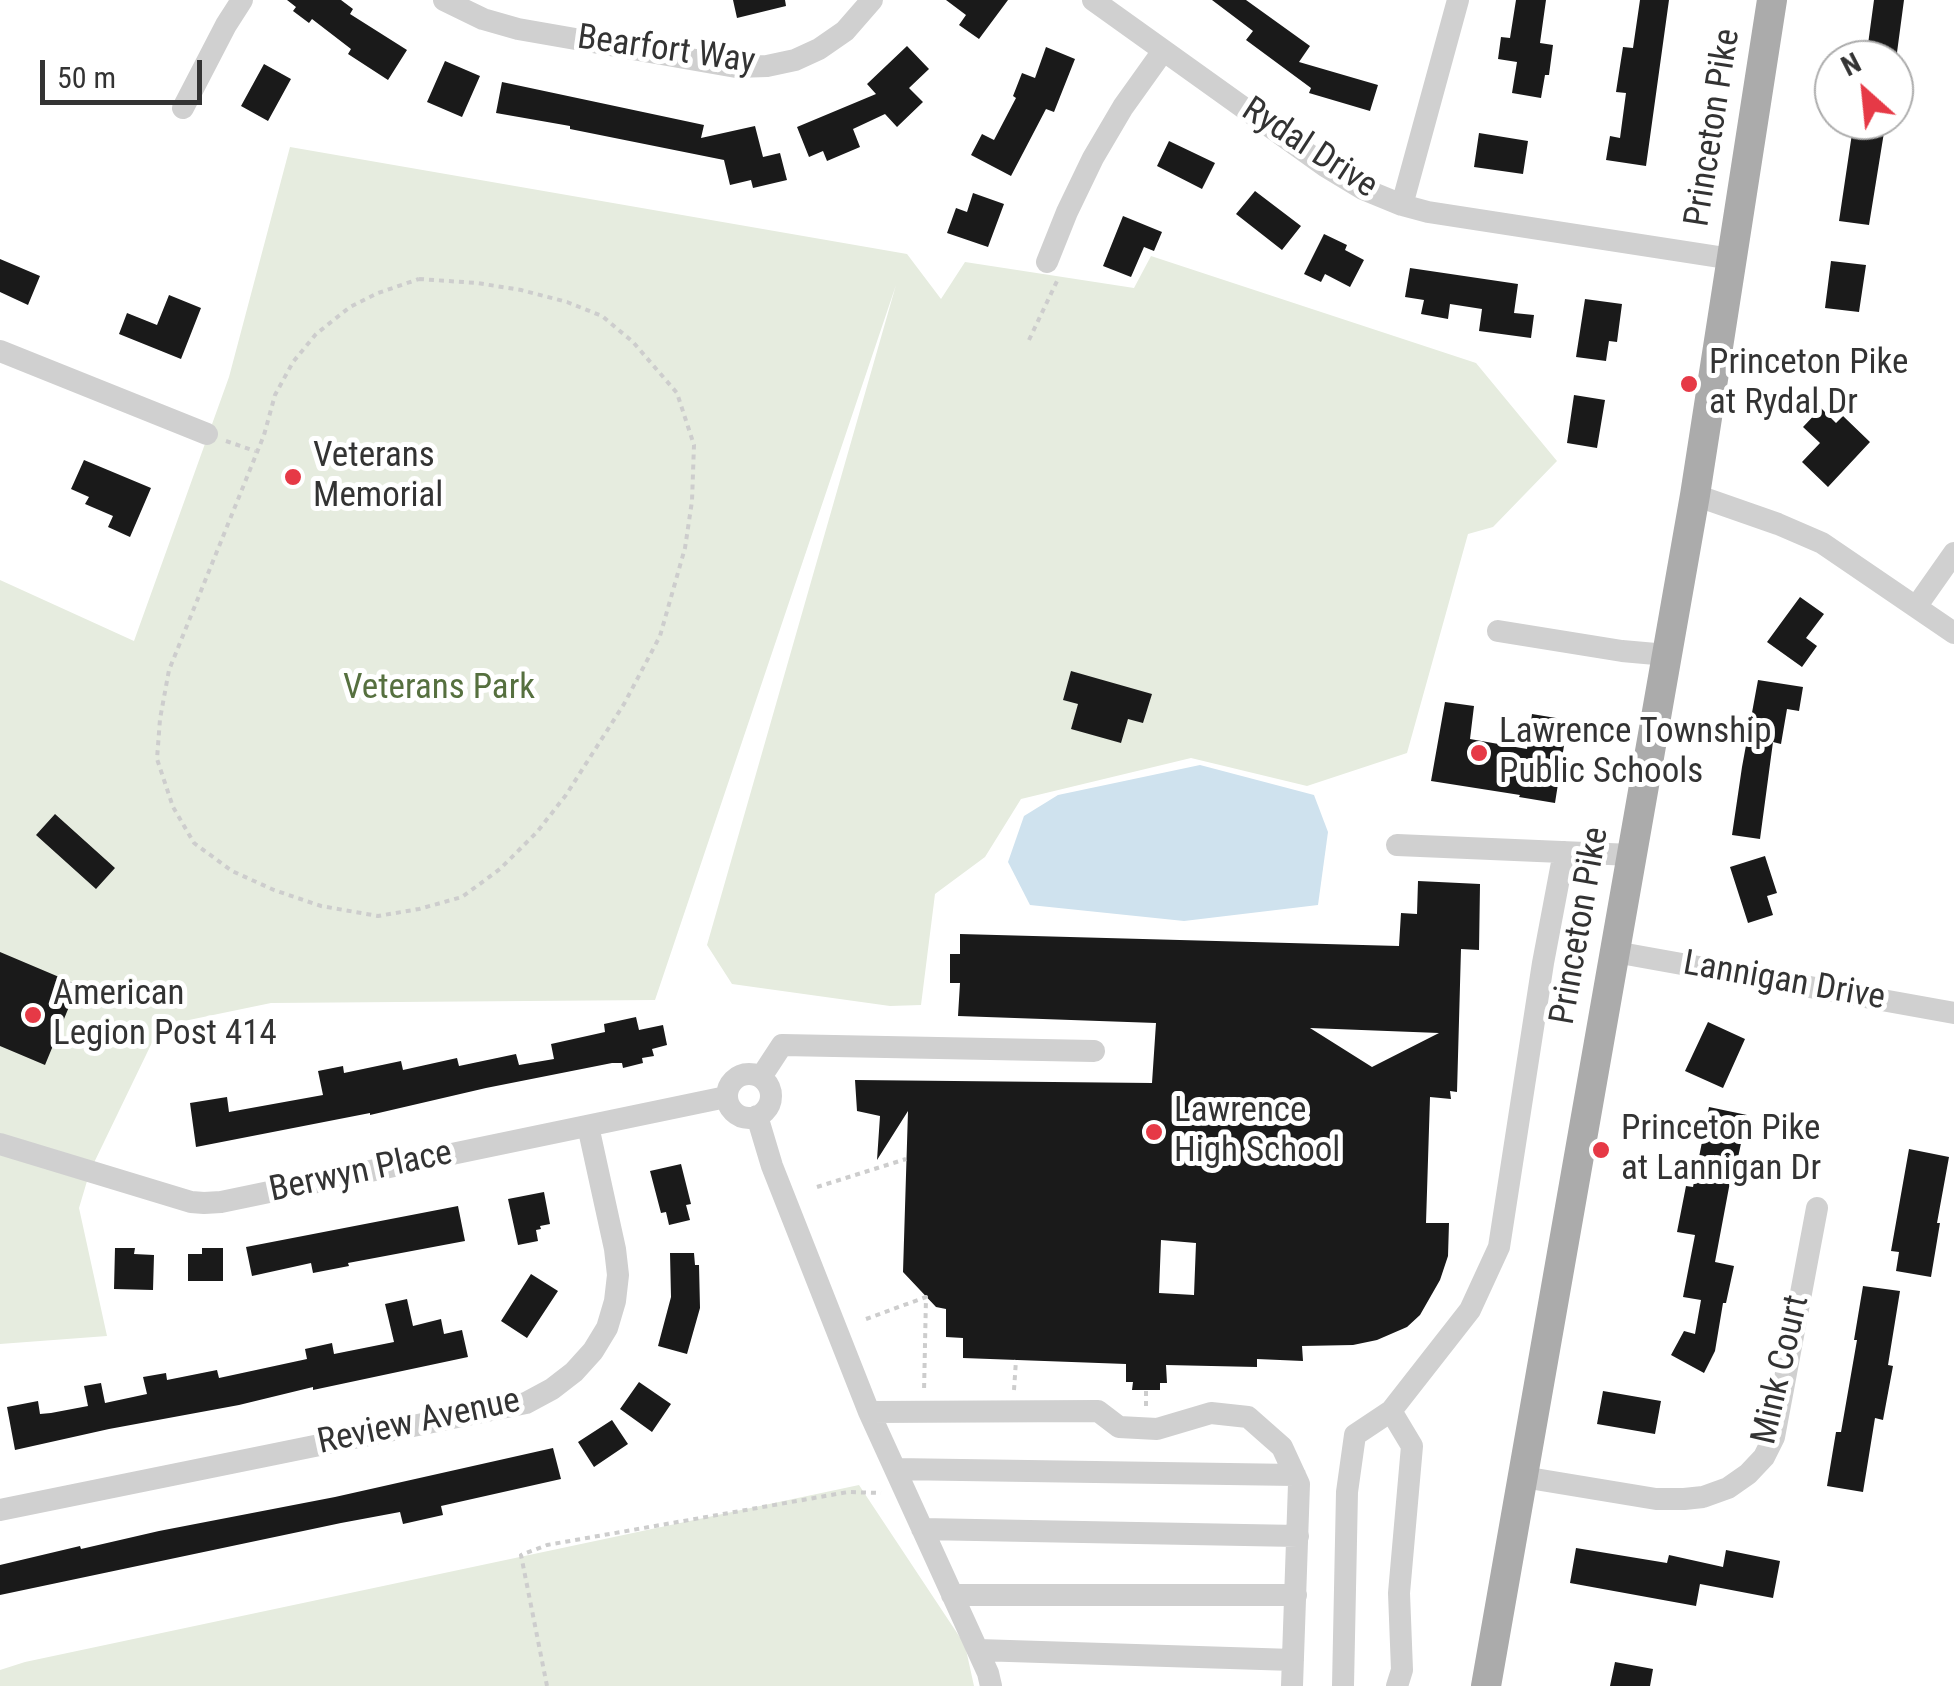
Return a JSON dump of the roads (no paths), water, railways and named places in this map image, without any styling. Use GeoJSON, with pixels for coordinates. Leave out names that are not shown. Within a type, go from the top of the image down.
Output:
{"type":"FeatureCollection","features":[{"type":"Feature","properties":{"kind":"main road","name":"Princeton Pike"},"geometry":{"type":"LineString","coordinates":[[1486,1686],[1695,495],[1772,0]]}},
{"type":"Feature","properties":{"kind":"street"},"geometry":{"type":"LineString","coordinates":[[183,108],[242,0]]}},
{"type":"Feature","properties":{"kind":"street","name":"Bearfort Way"},"geometry":{"type":"LineString","coordinates":[[444,0],[483,19],[518,29],[736,67],[795,60],[819,49],[845,31],[872,0]]}},
{"type":"Feature","properties":{"kind":"street","name":"Rydal Drive"},"geometry":{"type":"LineString","coordinates":[[1093,0],[1324,166],[1363,189],[1402,205],[1732,259]]}},
{"type":"Feature","properties":{"kind":"street"},"geometry":{"type":"LineString","coordinates":[[1402,205],[1458,0]]}},
{"type":"Feature","properties":{"kind":"street"},"geometry":{"type":"LineString","coordinates":[[1048,262],[1092,158],[1164,50]]}},
{"type":"Feature","properties":{"kind":"street"},"geometry":{"type":"LineString","coordinates":[[0,350],[212,436]]}},
{"type":"Feature","properties":{"kind":"street"},"geometry":{"type":"LineString","coordinates":[[1695,495],[1822,543],[1954,634]]}},
{"type":"Feature","properties":{"kind":"street"},"geometry":{"type":"LineString","coordinates":[[1916,607],[1954,554]]}},
{"type":"Feature","properties":{"kind":"street"},"geometry":{"type":"LineString","coordinates":[[1498,631],[1667,655]]}},
{"type":"Feature","properties":{"kind":"street"},"geometry":{"type":"LineString","coordinates":[[1397,845],[1632,855]]}},
{"type":"Feature","properties":{"kind":"street"},"geometry":{"type":"LineString","coordinates":[[1343,1686],[1347,1492],[1356,1436],[1391,1411],[1470,1310],[1498,1247],[1564,852]]}},
{"type":"Feature","properties":{"kind":"street","name":"Lannigan Drive"},"geometry":{"type":"LineString","coordinates":[[1615,952],[1954,1013]]}},
{"type":"Feature","properties":{"kind":"street"},"geometry":{"type":"LineString","coordinates":[[761,1077],[782,1045],[1094,1051]]}},
{"type":"Feature","properties":{"kind":"street"},"geometry":{"type":"LineString","coordinates":[[740,1074],[761,1077],[770,1087],[768,1107],[758,1116],[737,1115],[726,1097],[730,1084],[740,1074]]}},
{"type":"Feature","properties":{"kind":"street","name":"Berwyn Place"},"geometry":{"type":"LineString","coordinates":[[0,1144],[204,1204],[726,1097]]}},
{"type":"Feature","properties":{"kind":"street"},"geometry":{"type":"LineString","coordinates":[[758,1116],[772,1166],[869,1412],[991,1686]]}},
{"type":"Feature","properties":{"kind":"street","name":"Review Avenue"},"geometry":{"type":"LineString","coordinates":[[0,1510],[526,1403],[552,1388],[593,1351],[607,1328],[616,1301],[615,1249],[588,1126]]}},
{"type":"Feature","properties":{"kind":"street","name":"Mink Court"},"geometry":{"type":"LineString","coordinates":[[1523,1476],[1656,1499],[1684,1499],[1728,1488],[1748,1474],[1764,1457],[1774,1437],[1816,1208]]}},
{"type":"Feature","properties":{"kind":"street"},"geometry":{"type":"LineString","coordinates":[[869,1412],[1098,1411],[1119,1427],[1157,1429],[1211,1413],[1248,1417],[1282,1447],[1300,1484],[1292,1686]]}},
{"type":"Feature","properties":{"kind":"street"},"geometry":{"type":"LineString","coordinates":[[1391,1411],[1412,1446],[1399,1593],[1402,1670],[1397,1686]]}},
{"type":"Feature","properties":{"kind":"street"},"geometry":{"type":"LineString","coordinates":[[895,1469],[1295,1474]]}},
{"type":"Feature","properties":{"kind":"street"},"geometry":{"type":"LineString","coordinates":[[922,1529],[1298,1536]]}},
{"type":"Feature","properties":{"kind":"street"},"geometry":{"type":"LineString","coordinates":[[952,1595],[1296,1595]]}},
{"type":"Feature","properties":{"kind":"street"},"geometry":{"type":"LineString","coordinates":[[978,1650],[1293,1660]]}},
{"type":"Feature","properties":{"kind":"water"},"geometry":{"type":"Polygon","coordinates":[[[1200,765],[1314,795],[1328,832],[1318,905],[1184,921],[1030,905],[1008,862],[1024,816],[1058,795],[1200,765]]]}},
{"type":"Feature","properties":{"kind":"place","name":"Princeton Pike at Rydal Dr"},"geometry":{"type":"Point","coordinates":[1689,384]}},
{"type":"Feature","properties":{"kind":"place","name":"Veterans Memorial"},"geometry":{"type":"Point","coordinates":[293,477]}},
{"type":"Feature","properties":{"kind":"place","name":"Lawrence Township Public Schools"},"geometry":{"type":"Point","coordinates":[1479,753]}},
{"type":"Feature","properties":{"kind":"place","name":"American Legion Post 414"},"geometry":{"type":"Point","coordinates":[33,1015]}},
{"type":"Feature","properties":{"kind":"place","name":"Lawrence High School"},"geometry":{"type":"Point","coordinates":[1154,1132]}},
{"type":"Feature","properties":{"kind":"place","name":"Princeton Pike at Lannigan Dr"},"geometry":{"type":"Point","coordinates":[1601,1150]}},
{"type":"Feature","properties":{"kind":"park label","name":"Veterans Park"},"geometry":{"type":"Point","coordinates":[439,689]}}]}
